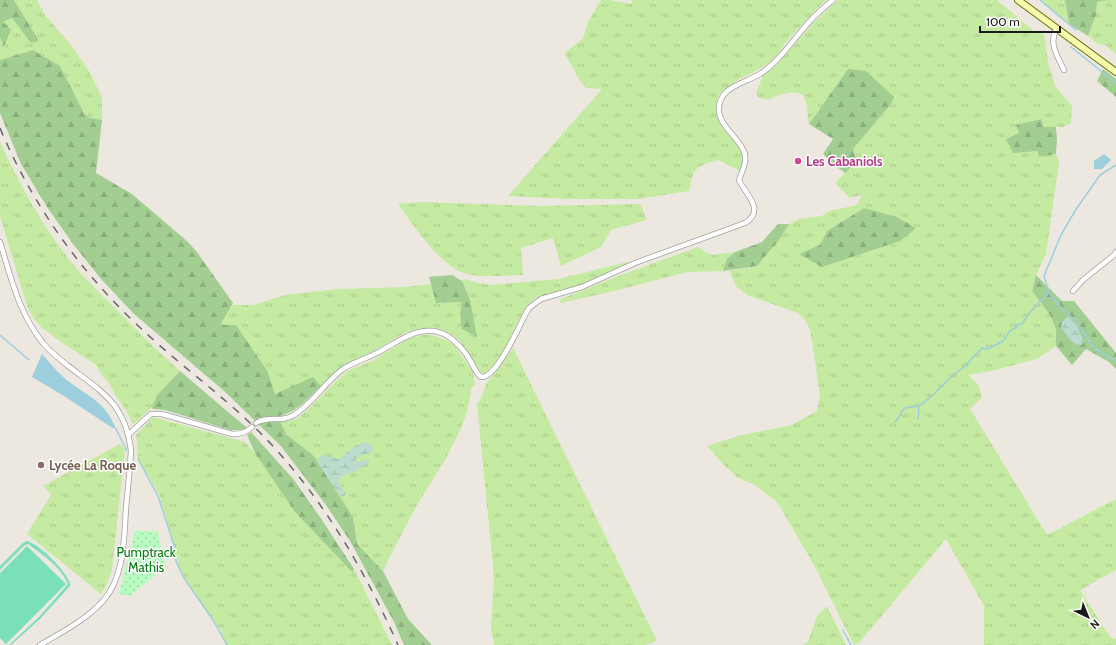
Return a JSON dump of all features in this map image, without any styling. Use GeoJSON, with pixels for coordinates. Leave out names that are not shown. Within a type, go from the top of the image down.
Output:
{"type":"FeatureCollection","features":[{"type":"Feature","properties":{"kind":"main road"},"geometry":{"type":"LineString","coordinates":[[1018,0],[1116,72]]}},
{"type":"Feature","properties":{"kind":"street"},"geometry":{"type":"LineString","coordinates":[[256,423],[262,419],[284,419],[293,416],[306,406],[343,369],[379,352],[407,335],[421,331],[434,331],[445,335],[456,342],[470,360],[481,378],[484,378],[492,373],[508,349],[529,308],[542,299],[582,287],[635,263],[745,223],[752,218],[755,213],[753,202],[739,180],[746,161],[743,149],[722,122],[719,113],[720,100],[729,89],[760,74],[777,60],[811,19],[832,0]]}},
{"type":"Feature","properties":{"kind":"street"},"geometry":{"type":"LineString","coordinates":[[1057,28],[1052,36],[1054,48],[1064,70]]}},
{"type":"Feature","properties":{"kind":"street"},"geometry":{"type":"LineString","coordinates":[[0,242],[25,316],[36,334],[42,343],[55,356],[106,395],[116,406],[129,434],[131,450],[122,556],[117,576],[104,599],[95,609],[84,618],[40,645]]}},
{"type":"Feature","properties":{"kind":"street"},"geometry":{"type":"LineString","coordinates":[[1073,291],[1082,280],[1116,252]]}},
{"type":"Feature","properties":{"kind":"street"},"geometry":{"type":"LineString","coordinates":[[129,434],[151,414],[162,414],[232,434],[247,432],[252,427]]}},
{"type":"Feature","properties":{"kind":"green space"},"geometry":{"type":"Polygon","coordinates":[[[0,0],[14,0],[39,41],[31,43],[12,18],[3,22],[11,30],[4,46],[0,38],[0,0]]]}},
{"type":"Feature","properties":{"kind":"green space"},"geometry":{"type":"Polygon","coordinates":[[[14,0],[37,0],[45,15],[70,44],[89,71],[102,97],[102,120],[86,117],[60,66],[33,50],[0,60],[0,38],[4,45],[3,22],[12,18],[31,42],[39,41],[14,0]]]}},
{"type":"Feature","properties":{"kind":"green space"},"geometry":{"type":"Polygon","coordinates":[[[601,0],[631,4],[633,0],[826,0],[786,42],[773,59],[761,68],[734,82],[720,94],[717,103],[717,115],[722,126],[737,144],[743,156],[743,163],[740,171],[718,160],[704,164],[694,172],[689,191],[638,199],[567,199],[508,196],[602,89],[586,88],[577,76],[565,53],[583,38],[588,22],[601,0]]]}},
{"type":"Feature","properties":{"kind":"green space"},"geometry":{"type":"Polygon","coordinates":[[[838,0],[997,0],[1034,31],[1044,34],[1048,62],[1055,86],[1072,106],[1071,123],[1063,127],[1044,127],[1041,119],[1016,126],[1037,152],[1039,157],[1056,154],[1059,162],[1046,254],[1036,275],[1032,291],[1050,315],[1056,329],[1056,346],[1037,359],[991,371],[968,375],[978,384],[982,397],[970,409],[1047,535],[1116,499],[1116,570],[1080,590],[1110,637],[1116,639],[1116,645],[984,645],[984,606],[946,539],[859,643],[854,645],[813,563],[777,502],[755,485],[738,478],[707,446],[742,435],[792,425],[817,411],[820,395],[810,329],[804,319],[798,313],[747,295],[736,286],[729,271],[757,266],[779,240],[789,224],[799,219],[822,216],[829,211],[857,205],[862,195],[850,198],[835,183],[857,161],[853,149],[891,104],[848,69],[809,124],[807,106],[803,95],[798,93],[789,93],[767,100],[758,97],[756,93],[764,73],[775,67],[815,21],[838,0]],[[864,208],[827,231],[820,245],[800,254],[822,267],[864,208]]]}},
{"type":"Feature","properties":{"kind":"green space"},"geometry":{"type":"Polygon","coordinates":[[[1041,0],[1065,0],[1069,24],[1041,0]]]}},
{"type":"Feature","properties":{"kind":"green space"},"geometry":{"type":"Polygon","coordinates":[[[1065,0],[1109,0],[1097,2],[1096,15],[1088,36],[1069,24],[1065,0]]]}},
{"type":"Feature","properties":{"kind":"green space"},"geometry":{"type":"Polygon","coordinates":[[[1116,0],[1116,54],[1105,45],[1098,44],[1088,36],[1096,15],[1097,2],[1116,0]]]}},
{"type":"Feature","properties":{"kind":"green space"},"geometry":{"type":"Polygon","coordinates":[[[33,50],[60,66],[86,117],[102,120],[96,173],[132,194],[188,242],[197,252],[233,303],[220,325],[236,325],[268,372],[275,394],[313,377],[321,386],[297,408],[291,412],[278,416],[286,434],[314,456],[353,517],[357,544],[383,571],[408,619],[432,645],[404,645],[393,620],[350,541],[326,505],[280,445],[224,391],[133,313],[101,279],[73,244],[47,207],[21,164],[0,113],[0,60],[33,50]]]}},
{"type":"Feature","properties":{"kind":"green space"},"geometry":{"type":"Polygon","coordinates":[[[848,69],[866,71],[894,97],[891,104],[853,149],[857,161],[845,173],[823,154],[833,139],[809,124],[848,69]]]}},
{"type":"Feature","properties":{"kind":"green space"},"geometry":{"type":"Polygon","coordinates":[[[1103,69],[1116,79],[1116,97],[1097,81],[1103,69]]]}},
{"type":"Feature","properties":{"kind":"green space"},"geometry":{"type":"Polygon","coordinates":[[[1041,119],[1044,127],[1056,127],[1056,154],[1039,157],[1037,151],[1013,153],[1006,139],[1019,133],[1016,125],[1041,119]]]}},
{"type":"Feature","properties":{"kind":"green space"},"geometry":{"type":"Polygon","coordinates":[[[0,142],[31,202],[48,230],[68,258],[80,273],[180,371],[157,395],[152,407],[133,425],[126,410],[96,365],[42,328],[28,309],[0,216],[0,142]]]}},
{"type":"Feature","properties":{"kind":"green space"},"geometry":{"type":"Polygon","coordinates":[[[421,202],[541,206],[640,204],[646,220],[611,230],[601,247],[561,266],[553,238],[521,248],[523,275],[480,276],[467,274],[457,270],[438,255],[398,204],[421,202]]]}},
{"type":"Feature","properties":{"kind":"green space"},"geometry":{"type":"Polygon","coordinates":[[[864,208],[897,217],[916,228],[900,241],[822,267],[799,254],[820,245],[827,231],[864,208]]]}},
{"type":"Feature","properties":{"kind":"green space"},"geometry":{"type":"Polygon","coordinates":[[[778,224],[789,224],[779,240],[757,266],[723,271],[727,259],[735,252],[762,242],[778,224]]]}},
{"type":"Feature","properties":{"kind":"green space"},"geometry":{"type":"Polygon","coordinates":[[[698,247],[711,255],[735,252],[727,259],[723,271],[688,272],[560,303],[561,299],[698,247]]]}},
{"type":"Feature","properties":{"kind":"green space"},"geometry":{"type":"Polygon","coordinates":[[[627,262],[627,264],[587,283],[533,300],[526,308],[505,350],[492,368],[484,374],[477,369],[460,341],[449,333],[436,328],[423,328],[406,332],[379,348],[344,365],[321,386],[313,378],[275,395],[268,372],[219,325],[232,305],[253,305],[285,295],[338,289],[404,287],[432,284],[436,303],[462,302],[460,312],[470,300],[462,281],[464,279],[492,285],[559,279],[627,262]]]}},
{"type":"Feature","properties":{"kind":"green space"},"geometry":{"type":"Polygon","coordinates":[[[452,275],[462,281],[470,300],[477,337],[462,329],[460,312],[462,302],[436,303],[429,277],[452,275]]]}},
{"type":"Feature","properties":{"kind":"green space"},"geometry":{"type":"Polygon","coordinates":[[[1036,275],[1062,301],[1074,301],[1116,353],[1116,369],[1109,362],[1086,349],[1072,365],[1056,346],[1056,329],[1050,315],[1032,291],[1036,275]]]}},
{"type":"Feature","properties":{"kind":"green space"},"geometry":{"type":"Polygon","coordinates":[[[1068,316],[1076,324],[1084,342],[1081,345],[1078,345],[1072,341],[1061,327],[1062,322],[1068,316]]]}},
{"type":"Feature","properties":{"kind":"green space"},"geometry":{"type":"Polygon","coordinates":[[[423,335],[432,335],[446,340],[455,346],[473,372],[475,385],[471,388],[469,404],[457,437],[412,514],[383,571],[357,544],[353,517],[314,456],[286,434],[281,422],[296,419],[304,413],[336,381],[351,369],[372,361],[410,338],[423,335]]]}},
{"type":"Feature","properties":{"kind":"green space"},"geometry":{"type":"Polygon","coordinates":[[[513,348],[657,641],[645,645],[494,645],[491,628],[494,576],[477,404],[482,397],[486,384],[513,348]]]}},
{"type":"Feature","properties":{"kind":"green space"},"geometry":{"type":"Polygon","coordinates":[[[180,371],[247,428],[241,430],[230,430],[165,410],[153,409],[152,407],[157,395],[180,371]]]}},
{"type":"Feature","properties":{"kind":"green space"},"geometry":{"type":"Polygon","coordinates":[[[153,417],[245,442],[255,453],[295,512],[352,571],[354,569],[392,645],[227,645],[219,628],[180,571],[159,494],[138,460],[136,435],[153,417]]]}},
{"type":"Feature","properties":{"kind":"green space"},"geometry":{"type":"Polygon","coordinates":[[[251,432],[294,480],[354,569],[352,572],[295,512],[255,453],[247,435],[251,432]]]}},
{"type":"Feature","properties":{"kind":"green space"},"geometry":{"type":"Polygon","coordinates":[[[366,442],[371,444],[373,450],[371,453],[360,456],[355,460],[358,462],[368,459],[370,461],[366,465],[341,477],[338,480],[346,494],[342,498],[319,465],[318,459],[322,455],[339,459],[355,446],[366,442]]]}},
{"type":"Feature","properties":{"kind":"green space"},"geometry":{"type":"Polygon","coordinates":[[[120,444],[125,449],[112,570],[107,584],[101,594],[27,534],[51,495],[43,486],[120,444]]]}},
{"type":"Feature","properties":{"kind":"green space","name":"Pumptrack Mathis"},"geometry":{"type":"Polygon","coordinates":[[[135,531],[157,531],[166,566],[130,596],[119,594],[135,531]]]}},
{"type":"Feature","properties":{"kind":"green space"},"geometry":{"type":"Polygon","coordinates":[[[27,541],[46,553],[52,559],[67,577],[70,586],[40,619],[11,645],[9,645],[39,617],[68,584],[61,572],[56,567],[28,544],[25,545],[0,570],[0,566],[23,543],[27,541]]]}},
{"type":"Feature","properties":{"kind":"green space"},"geometry":{"type":"Polygon","coordinates":[[[27,546],[66,584],[6,644],[0,638],[0,573],[27,546]]]}},
{"type":"Feature","properties":{"kind":"green space"},"geometry":{"type":"Polygon","coordinates":[[[827,606],[846,645],[802,645],[808,642],[817,616],[827,606]]]}},
{"type":"Feature","properties":{"kind":"water"},"geometry":{"type":"Polygon","coordinates":[[[1104,154],[1111,160],[1102,169],[1094,169],[1094,161],[1104,154]]]}},
{"type":"Feature","properties":{"kind":"water"},"geometry":{"type":"Polygon","coordinates":[[[42,354],[65,378],[102,406],[112,420],[116,429],[32,377],[42,354]]]}},
{"type":"Feature","properties":{"kind":"waterway"},"geometry":{"type":"LineString","coordinates":[[1040,0],[1076,30]]}},
{"type":"Feature","properties":{"kind":"waterway"},"geometry":{"type":"LineString","coordinates":[[1071,47],[1116,83]]}},
{"type":"Feature","properties":{"kind":"waterway"},"geometry":{"type":"LineString","coordinates":[[1116,165],[1100,175],[1075,211],[1061,235],[1044,276],[1049,292],[1061,308],[1076,321],[1090,343],[1097,350],[1116,361]]}},
{"type":"Feature","properties":{"kind":"waterway"},"geometry":{"type":"LineString","coordinates":[[895,422],[905,408],[919,406],[932,396],[953,375],[964,367],[982,348],[987,349],[1003,341],[1010,331],[1017,327],[1017,325],[1022,324],[1031,311],[1049,292]]}},
{"type":"Feature","properties":{"kind":"waterway"},"geometry":{"type":"LineString","coordinates":[[0,335],[29,360]]}},
{"type":"Feature","properties":{"kind":"waterway"},"geometry":{"type":"LineString","coordinates":[[918,419],[919,406]]}},
{"type":"Feature","properties":{"kind":"waterway"},"geometry":{"type":"LineString","coordinates":[[116,429],[127,451]]}},
{"type":"Feature","properties":{"kind":"waterway"},"geometry":{"type":"LineString","coordinates":[[138,459],[158,496],[174,545],[176,561],[184,578],[213,620],[227,645]]}},
{"type":"Feature","properties":{"kind":"waterway"},"geometry":{"type":"LineString","coordinates":[[843,630],[851,645]]}},
{"type":"Feature","properties":{"kind":"railway"},"geometry":{"type":"LineString","coordinates":[[0,128],[28,186],[44,213],[62,239],[102,289],[147,334],[226,401],[256,429],[291,466],[343,539],[372,591],[398,645]]}},
{"type":"Feature","properties":{"kind":"place","name":"Les Cabaniols"},"geometry":{"type":"Point","coordinates":[798,161]}},
{"type":"Feature","properties":{"kind":"place","name":"Lycée La Roque"},"geometry":{"type":"Point","coordinates":[41,465]}}]}
